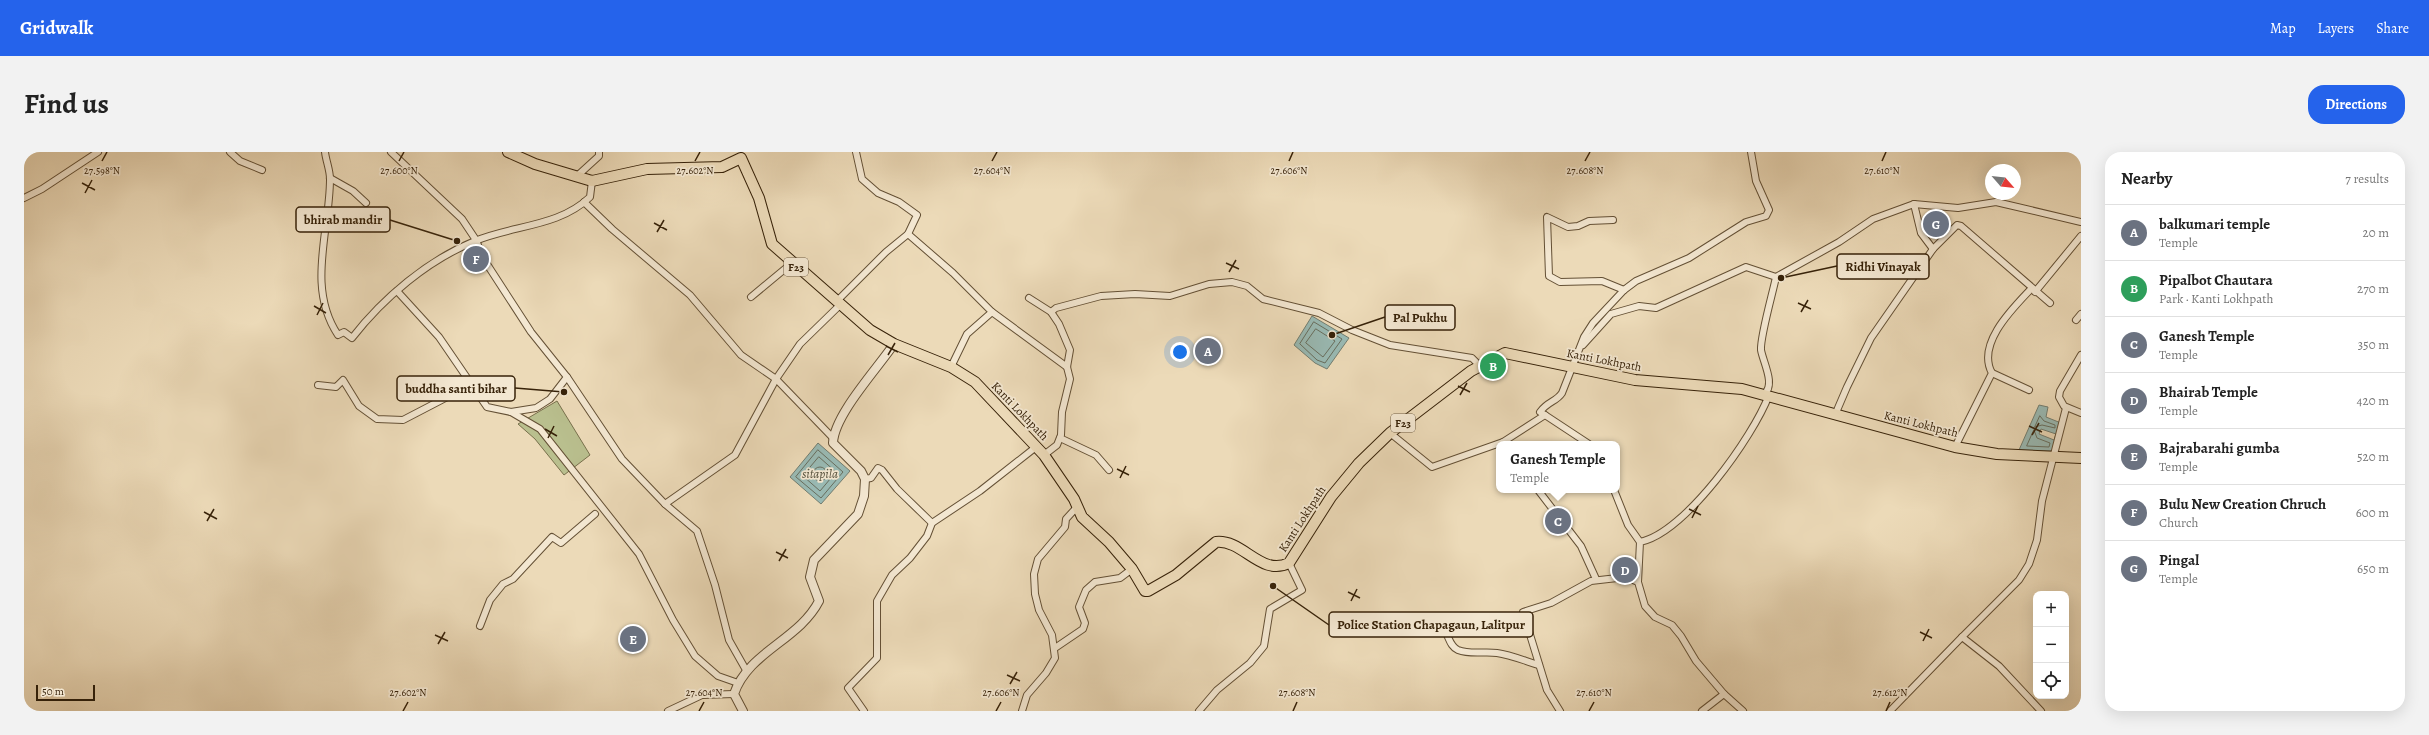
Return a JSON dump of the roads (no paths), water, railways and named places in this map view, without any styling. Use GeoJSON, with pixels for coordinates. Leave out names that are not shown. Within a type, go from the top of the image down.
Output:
{"type":"FeatureCollection","features":[{"type":"Feature","properties":{"kind":"main road","name":"Kanti Lokhpath"},"geometry":{"type":"LineString","coordinates":[[508,152],[535,164],[592,181],[646,169],[722,167],[740,155],[759,198],[772,244],[838,304],[870,330],[894,344],[951,367],[975,382],[1044,455],[1074,499],[1076,507],[1082,517],[1109,542],[1132,569],[1143,588],[1148,591],[1176,575],[1211,544],[1223,541],[1270,566],[1281,567],[1289,563],[1331,496],[1359,463],[1390,433],[1480,365],[1505,353],[1635,380],[1742,389],[1766,394],[1835,415],[1955,447],[1996,454],[2081,458]]}},
{"type":"Feature","properties":{"kind":"street"},"geometry":{"type":"LineString","coordinates":[[24,198],[42,189],[98,152]]}},
{"type":"Feature","properties":{"kind":"street"},"geometry":{"type":"LineString","coordinates":[[230,152],[240,161],[262,170]]}},
{"type":"Feature","properties":{"kind":"street"},"geometry":{"type":"LineString","coordinates":[[325,152],[330,178],[321,269],[322,297],[329,321],[338,335],[344,332],[352,338],[369,317],[397,291],[436,262],[476,240],[564,216],[590,197],[592,181]]}},
{"type":"Feature","properties":{"kind":"street"},"geometry":{"type":"LineString","coordinates":[[391,152],[462,219],[476,240],[483,258],[531,332],[567,377],[622,459],[665,504],[697,531],[716,585],[729,640],[746,670]]}},
{"type":"Feature","properties":{"kind":"street"},"geometry":{"type":"LineString","coordinates":[[576,177],[599,156],[599,152]]}},
{"type":"Feature","properties":{"kind":"street"},"geometry":{"type":"LineString","coordinates":[[665,504],[735,455],[776,379],[800,344],[886,252],[908,234],[917,216],[899,202],[878,193],[862,180],[856,152]]}},
{"type":"Feature","properties":{"kind":"street"},"geometry":{"type":"LineString","coordinates":[[1584,441],[1540,412],[1547,403],[1558,399],[1580,348],[1593,323],[1624,290],[1636,281],[1689,258],[1746,222],[1766,216],[1769,210],[1756,180],[1751,152]]}},
{"type":"Feature","properties":{"kind":"street"},"geometry":{"type":"LineString","coordinates":[[330,178],[353,191],[366,203]]}},
{"type":"Feature","properties":{"kind":"street"},"geometry":{"type":"LineString","coordinates":[[584,202],[612,229],[690,295],[742,355],[776,379],[833,438]]}},
{"type":"Feature","properties":{"kind":"street"},"geometry":{"type":"LineString","coordinates":[[1580,348],[1611,314],[1624,309],[1639,306],[1656,308],[1746,267],[1776,277],[1839,242],[1873,218],[1914,204],[1958,208],[1996,202],[2081,222]]}},
{"type":"Feature","properties":{"kind":"street"},"geometry":{"type":"LineString","coordinates":[[1914,204],[1921,233],[1933,249]]}},
{"type":"Feature","properties":{"kind":"street"},"geometry":{"type":"LineString","coordinates":[[1612,220],[1590,221],[1578,226],[1568,227],[1551,217],[1546,218],[1549,276],[1560,282],[1602,281],[1624,290]]}},
{"type":"Feature","properties":{"kind":"street"},"geometry":{"type":"LineString","coordinates":[[1835,415],[1865,348],[1933,249],[1954,226],[1958,225],[2033,291],[2050,303]]}},
{"type":"Feature","properties":{"kind":"street"},"geometry":{"type":"LineString","coordinates":[[908,234],[953,273],[992,312],[1067,367]]}},
{"type":"Feature","properties":{"kind":"street"},"geometry":{"type":"LineString","coordinates":[[2029,390],[1992,373],[1988,362],[1995,332],[2004,318],[2033,291],[2081,236]]}},
{"type":"Feature","properties":{"kind":"street"},"geometry":{"type":"LineString","coordinates":[[751,297],[792,262]]}},
{"type":"Feature","properties":{"kind":"street"},"geometry":{"type":"LineString","coordinates":[[1640,542],[1657,536],[1689,508],[1718,477],[1761,416],[1769,378],[1761,349],[1776,277]]}},
{"type":"Feature","properties":{"kind":"street"},"geometry":{"type":"LineString","coordinates":[[1051,312],[1062,306],[1101,296],[1135,294],[1170,296],[1208,284],[1232,282],[1247,286],[1263,299],[1319,313],[1352,330],[1390,345],[1472,358],[1480,365]]}},
{"type":"Feature","properties":{"kind":"street"},"geometry":{"type":"LineString","coordinates":[[397,291],[439,337],[487,407],[511,412],[540,429],[639,554],[673,620],[696,656],[718,676],[738,683]]}},
{"type":"Feature","properties":{"kind":"street"},"geometry":{"type":"LineString","coordinates":[[1029,298],[1051,312],[1060,324],[1070,350],[1067,367],[1070,379],[1062,412],[1060,438],[1057,445],[1044,455]]}},
{"type":"Feature","properties":{"kind":"street"},"geometry":{"type":"LineString","coordinates":[[951,367],[967,334],[992,312]]}},
{"type":"Feature","properties":{"kind":"street"},"geometry":{"type":"LineString","coordinates":[[2076,320],[2081,314]]}},
{"type":"Feature","properties":{"kind":"street"},"geometry":{"type":"LineString","coordinates":[[743,711],[734,694],[738,683],[746,670],[793,631],[815,609],[819,601],[810,577],[814,560],[858,514],[864,496],[865,479],[861,471],[832,443],[833,438],[842,416],[894,344]]}},
{"type":"Feature","properties":{"kind":"street"},"geometry":{"type":"LineString","coordinates":[[2081,355],[2060,391],[2061,403],[2066,408],[2081,413]]}},
{"type":"Feature","properties":{"kind":"street"},"geometry":{"type":"LineString","coordinates":[[1955,447],[1992,373]]}},
{"type":"Feature","properties":{"kind":"street"},"geometry":{"type":"LineString","coordinates":[[511,412],[536,408],[550,399],[567,377]]}},
{"type":"Feature","properties":{"kind":"street"},"geometry":{"type":"LineString","coordinates":[[318,386],[336,387],[343,380],[359,406],[377,419],[403,420],[453,394],[470,383]]}},
{"type":"Feature","properties":{"kind":"street"},"geometry":{"type":"LineString","coordinates":[[1890,711],[2019,580],[2030,564],[2037,540],[2042,501],[2066,408]]}},
{"type":"Feature","properties":{"kind":"street"},"geometry":{"type":"LineString","coordinates":[[1506,441],[1545,415]]}},
{"type":"Feature","properties":{"kind":"street"},"geometry":{"type":"LineString","coordinates":[[1390,433],[1432,467],[1496,445]]}},
{"type":"Feature","properties":{"kind":"street"},"geometry":{"type":"LineString","coordinates":[[1060,438],[1096,456],[1109,470]]}},
{"type":"Feature","properties":{"kind":"street"},"geometry":{"type":"LineString","coordinates":[[864,711],[848,688],[877,658],[877,601],[892,575],[910,558],[927,536],[932,523],[980,491],[1036,447]]}},
{"type":"Feature","properties":{"kind":"street"},"geometry":{"type":"LineString","coordinates":[[865,479],[871,478],[878,468],[882,470],[896,489],[932,523]]}},
{"type":"Feature","properties":{"kind":"street"},"geometry":{"type":"LineString","coordinates":[[1540,493],[1581,546],[1596,579]]}},
{"type":"Feature","properties":{"kind":"street"},"geometry":{"type":"LineString","coordinates":[[1615,493],[1628,525],[1640,542],[1638,582],[1645,606],[1655,618],[1672,626],[1681,636],[1696,661],[1724,694],[1743,711]]}},
{"type":"Feature","properties":{"kind":"street"},"geometry":{"type":"LineString","coordinates":[[1022,711],[1027,695],[1052,663],[1055,648],[1052,635],[1039,610],[1034,574],[1038,559],[1065,527],[1066,519],[1076,507]]}},
{"type":"Feature","properties":{"kind":"street"},"geometry":{"type":"LineString","coordinates":[[480,626],[490,600],[503,584],[513,579],[552,537],[561,543],[595,514]]}},
{"type":"Feature","properties":{"kind":"street"},"geometry":{"type":"LineString","coordinates":[[1199,711],[1217,690],[1250,663],[1264,646],[1270,609],[1302,590],[1289,563]]}},
{"type":"Feature","properties":{"kind":"street"},"geometry":{"type":"LineString","coordinates":[[1055,648],[1083,630],[1085,623],[1079,607],[1086,590],[1096,582],[1120,578],[1132,569]]}},
{"type":"Feature","properties":{"kind":"street"},"geometry":{"type":"LineString","coordinates":[[1560,711],[1547,690],[1523,612],[1551,603],[1596,579],[1626,577],[1638,582]]}},
{"type":"Feature","properties":{"kind":"street"},"geometry":{"type":"LineString","coordinates":[[1434,624],[1444,628],[1453,647],[1458,650],[1475,654],[1498,653],[1539,665]]}},
{"type":"Feature","properties":{"kind":"street"},"geometry":{"type":"LineString","coordinates":[[1962,637],[1999,666],[2041,711]]}},
{"type":"Feature","properties":{"kind":"street"},"geometry":{"type":"LineString","coordinates":[[668,711],[702,695],[734,694]]}},
{"type":"Feature","properties":{"kind":"street"},"geometry":{"type":"LineString","coordinates":[[1702,711],[1724,694]]}},
{"type":"Feature","properties":{"kind":"water"},"geometry":{"type":"Polygon","coordinates":[[[1312,316],[1349,338],[1327,369],[1315,363],[1294,345],[1312,316]]]}},
{"type":"Feature","properties":{"kind":"water"},"geometry":{"type":"Polygon","coordinates":[[[2039,405],[2048,407],[2046,417],[2061,423],[2052,451],[2019,450],[2039,405]],[[2041,429],[2039,434],[2054,440],[2056,434],[2041,429]]]}},
{"type":"Feature","properties":{"kind":"water","name":"sitapila"},"geometry":{"type":"Polygon","coordinates":[[[818,443],[850,471],[821,504],[790,477],[818,443]]]}},
{"type":"Feature","properties":{"kind":"place","name":"Pingal"},"geometry":{"type":"Point","coordinates":[1936,224]}},
{"type":"Feature","properties":{"kind":"place","name":"bhirab mandir"},"geometry":{"type":"Point","coordinates":[457,241]}},
{"type":"Feature","properties":{"kind":"place","name":"Bulu New Creation Chruch"},"geometry":{"type":"Point","coordinates":[476,259]}},
{"type":"Feature","properties":{"kind":"place","name":"Ridhi Vinayak"},"geometry":{"type":"Point","coordinates":[1781,278]}},
{"type":"Feature","properties":{"kind":"place","name":"Pal Pukhu"},"geometry":{"type":"Point","coordinates":[1332,335]}},
{"type":"Feature","properties":{"kind":"place","name":"balkumari temple"},"geometry":{"type":"Point","coordinates":[1208,351]}},
{"type":"Feature","properties":{"kind":"place","name":"Pipalbot Chautara"},"geometry":{"type":"Point","coordinates":[1493,366]}},
{"type":"Feature","properties":{"kind":"place","name":"buddha santi bihar"},"geometry":{"type":"Point","coordinates":[564,392]}},
{"type":"Feature","properties":{"kind":"place","name":"Ganesh Temple"},"geometry":{"type":"Point","coordinates":[1558,521]}},
{"type":"Feature","properties":{"kind":"place","name":"Bhairab Temple"},"geometry":{"type":"Point","coordinates":[1625,570]}},
{"type":"Feature","properties":{"kind":"place","name":"Police Station Chapagaun, Lalitpur"},"geometry":{"type":"Point","coordinates":[1273,586]}},
{"type":"Feature","properties":{"kind":"place","name":"Bajrabarahi gumba"},"geometry":{"type":"Point","coordinates":[633,639]}}]}
